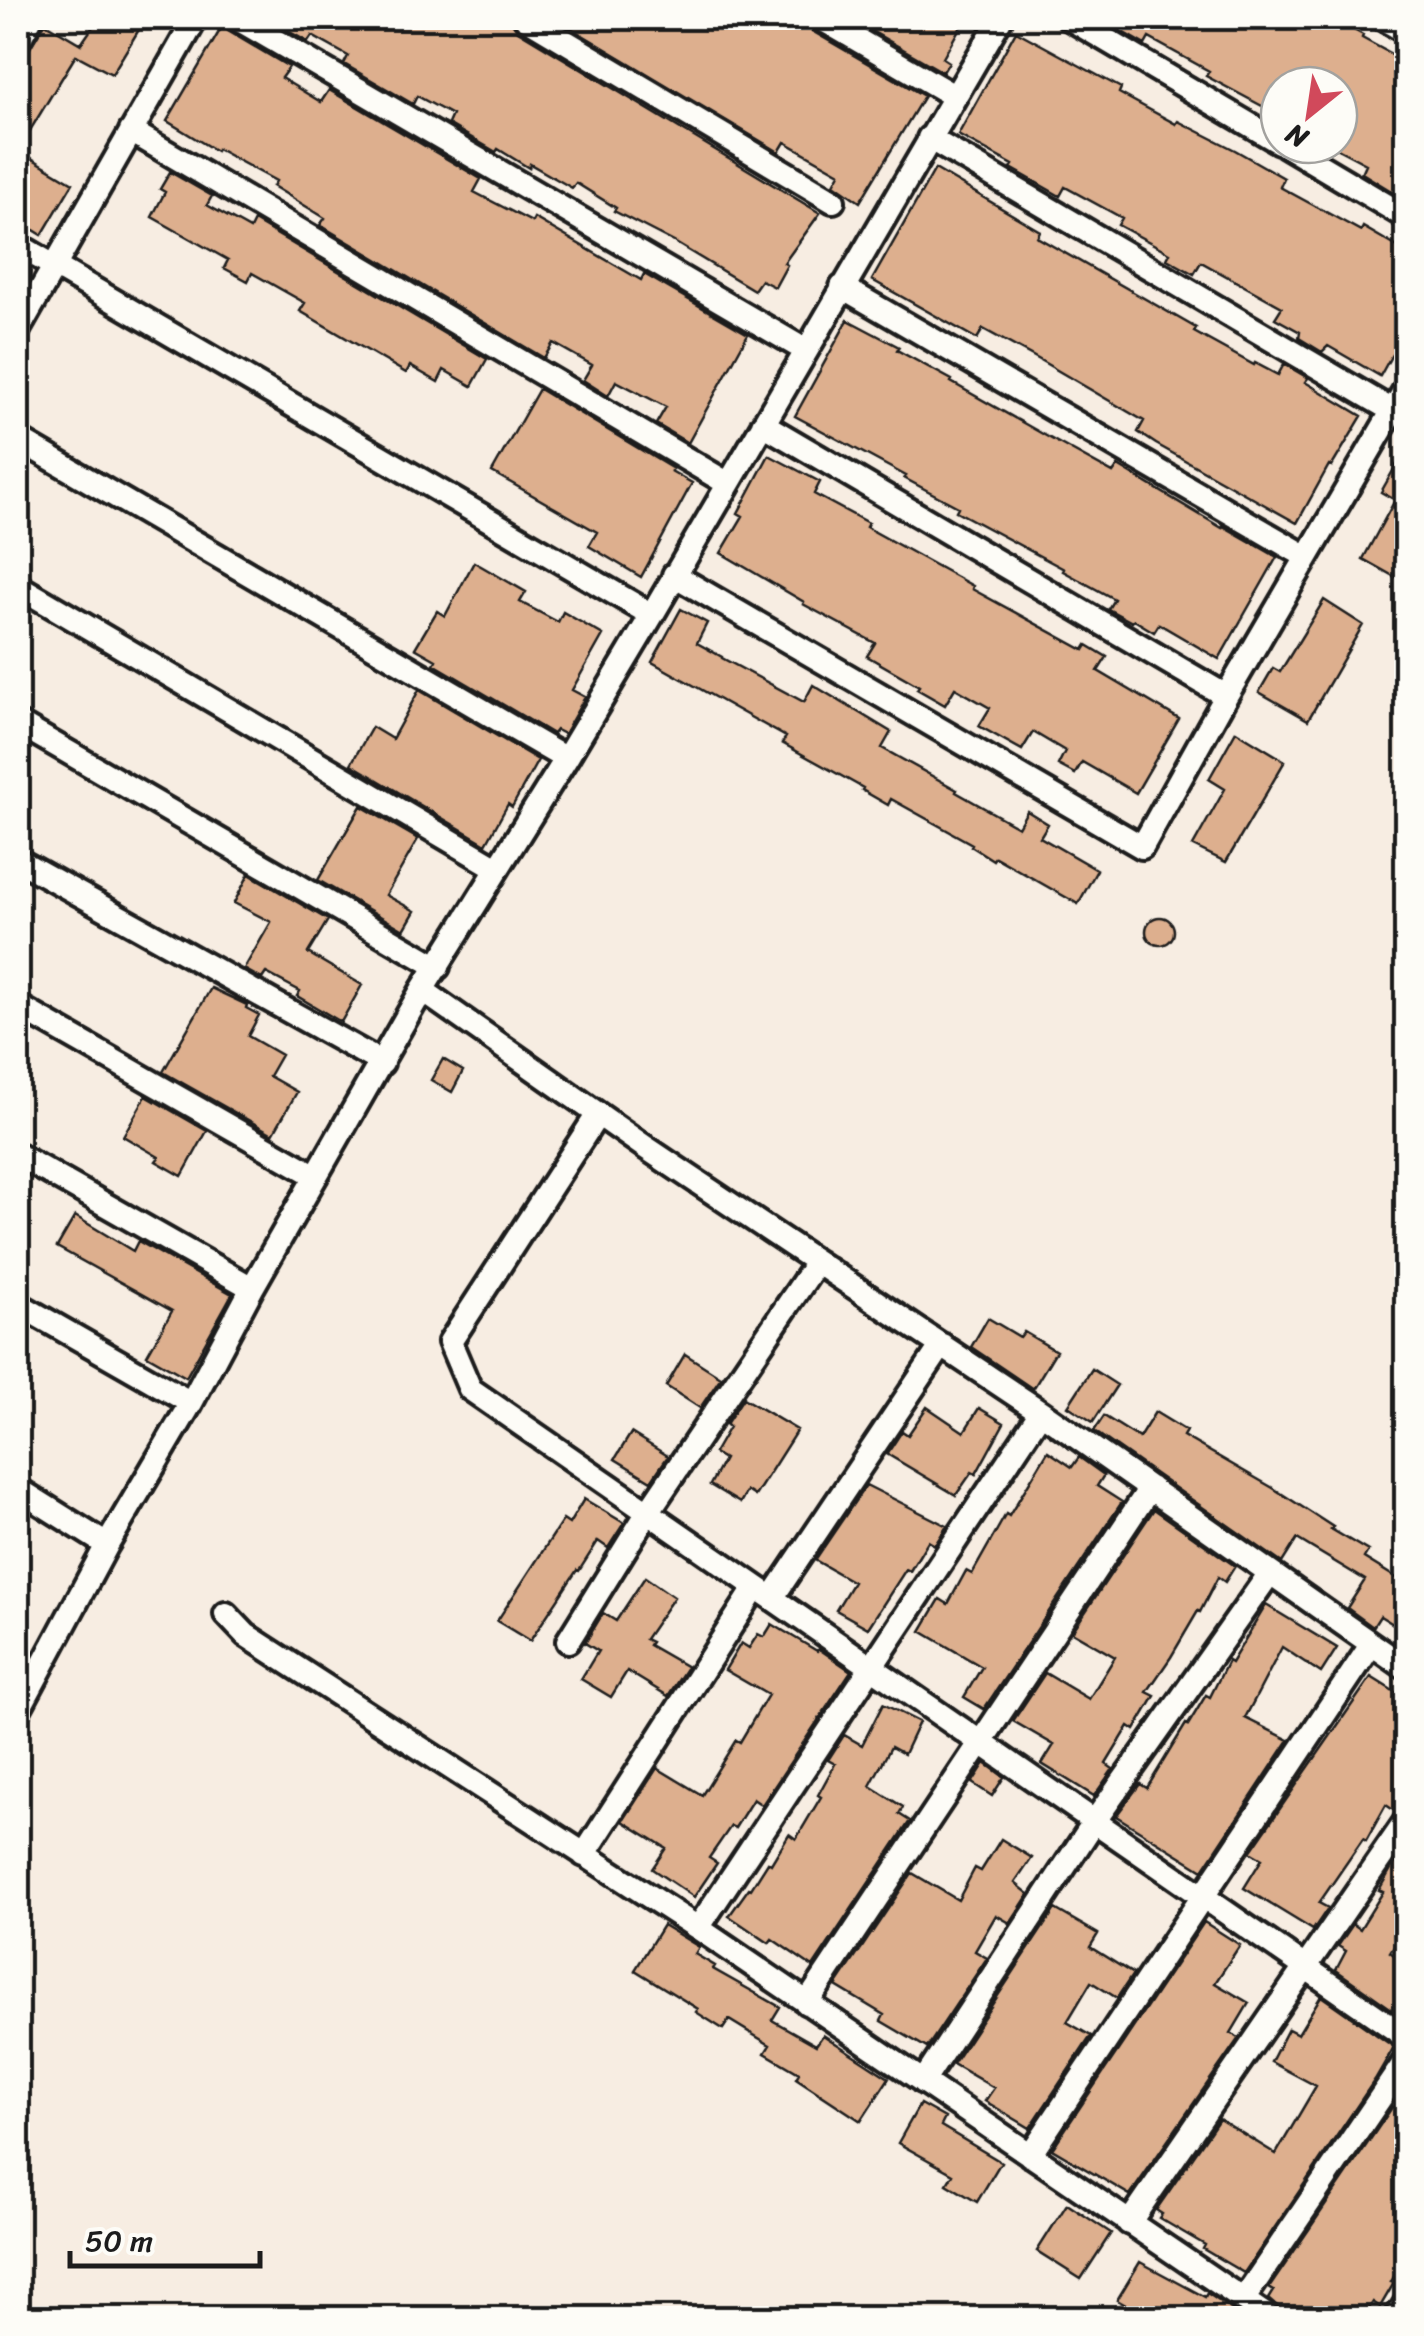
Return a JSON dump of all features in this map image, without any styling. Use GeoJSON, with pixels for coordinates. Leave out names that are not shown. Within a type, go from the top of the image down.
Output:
{"type":"FeatureCollection","features":[{"type":"Feature","properties":{"kind":"street"},"geometry":{"type":"LineString","coordinates":[[18,42],[30,18]]}},
{"type":"Feature","properties":{"kind":"street"},"geometry":{"type":"LineString","coordinates":[[18,330],[196,18]]}},
{"type":"Feature","properties":{"kind":"street"},"geometry":{"type":"LineString","coordinates":[[236,18],[805,350]]}},
{"type":"Feature","properties":{"kind":"street"},"geometry":{"type":"LineString","coordinates":[[526,18],[833,201]]}},
{"type":"Feature","properties":{"kind":"street"},"geometry":{"type":"LineString","coordinates":[[820,18],[954,96]]}},
{"type":"Feature","properties":{"kind":"street"},"geometry":{"type":"LineString","coordinates":[[18,1712],[107,1545],[422,990],[652,616],[1001,18]]}},
{"type":"Feature","properties":{"kind":"street"},"geometry":{"type":"LineString","coordinates":[[1069,18],[1259,130]]}},
{"type":"Feature","properties":{"kind":"street"},"geometry":{"type":"LineString","coordinates":[[1382,18],[1406,32]]}},
{"type":"Feature","properties":{"kind":"street"},"geometry":{"type":"LineString","coordinates":[[131,131],[728,484]]}},
{"type":"Feature","properties":{"kind":"street"},"geometry":{"type":"LineString","coordinates":[[929,138],[1393,411]]}},
{"type":"Feature","properties":{"kind":"street"},"geometry":{"type":"LineString","coordinates":[[1319,165],[1406,217]]}},
{"type":"Feature","properties":{"kind":"street"},"geometry":{"type":"LineString","coordinates":[[18,246],[652,616]]}},
{"type":"Feature","properties":{"kind":"street"},"geometry":{"type":"LineString","coordinates":[[842,287],[1307,558]]}},
{"type":"Feature","properties":{"kind":"street"},"geometry":{"type":"LineString","coordinates":[[674,575],[1142,847],[1406,388]]}},
{"type":"Feature","properties":{"kind":"street"},"geometry":{"type":"LineString","coordinates":[[762,424],[1226,696]]}},
{"type":"Feature","properties":{"kind":"street"},"geometry":{"type":"LineString","coordinates":[[18,439],[566,759]]}},
{"type":"Feature","properties":{"kind":"street"},"geometry":{"type":"LineString","coordinates":[[18,586],[497,868]]}},
{"type":"Feature","properties":{"kind":"street"},"geometry":{"type":"LineString","coordinates":[[18,724],[438,967]]}},
{"type":"Feature","properties":{"kind":"street"},"geometry":{"type":"LineString","coordinates":[[18,860],[382,1063]]}},
{"type":"Feature","properties":{"kind":"street"},"geometry":{"type":"LineString","coordinates":[[422,990],[598,1114],[1042,1412],[1406,1668]]}},
{"type":"Feature","properties":{"kind":"street"},"geometry":{"type":"LineString","coordinates":[[18,1006],[316,1176]]}},
{"type":"Feature","properties":{"kind":"street"},"geometry":{"type":"LineString","coordinates":[[598,1114],[450,1342],[470,1388],[1406,2037]]}},
{"type":"Feature","properties":{"kind":"street"},"geometry":{"type":"LineString","coordinates":[[18,1155],[252,1288]]}},
{"type":"Feature","properties":{"kind":"street"},"geometry":{"type":"LineString","coordinates":[[568,1641],[648,1512],[817,1262]]}},
{"type":"Feature","properties":{"kind":"street"},"geometry":{"type":"LineString","coordinates":[[18,1304],[191,1403]]}},
{"type":"Feature","properties":{"kind":"street"},"geometry":{"type":"LineString","coordinates":[[584,1855],[764,1592],[942,1345]]}},
{"type":"Feature","properties":{"kind":"street"},"geometry":{"type":"LineString","coordinates":[[698,1928],[1042,1412]]}},
{"type":"Feature","properties":{"kind":"street"},"geometry":{"type":"LineString","coordinates":[[808,2004],[1150,1488]]}},
{"type":"Feature","properties":{"kind":"street"},"geometry":{"type":"LineString","coordinates":[[18,1489],[107,1545]]}},
{"type":"Feature","properties":{"kind":"street"},"geometry":{"type":"LineString","coordinates":[[924,2082],[1094,1822],[1270,1573]]}},
{"type":"Feature","properties":{"kind":"street"},"geometry":{"type":"LineString","coordinates":[[226,1614],[246,1635],[698,1928],[1270,2318]]}},
{"type":"Feature","properties":{"kind":"street"},"geometry":{"type":"LineString","coordinates":[[1030,2155],[1372,1645]]}},
{"type":"Feature","properties":{"kind":"street"},"geometry":{"type":"LineString","coordinates":[[1130,2223],[1406,1821]]}},
{"type":"Feature","properties":{"kind":"street"},"geometry":{"type":"LineString","coordinates":[[1242,2300],[1406,2060]]}},
{"type":"Feature","properties":{"kind":"street"},"geometry":{"type":"LineString","coordinates":[[1396,2318],[1406,2304]]}},
{"type":"Feature","properties":{"kind":"building"},"geometry":{"type":"Polygon","coordinates":[[[99,18],[146,18],[112,74],[76,55],[18,150],[18,67],[45,23],[81,44],[99,18]]]}},
{"type":"Feature","properties":{"kind":"building"},"geometry":{"type":"Polygon","coordinates":[[[265,18],[511,18],[518,31],[820,213],[784,263],[787,265],[775,287],[761,280],[754,290],[614,211],[616,208],[576,183],[572,188],[530,164],[529,168],[498,149],[496,152],[448,124],[452,115],[417,96],[413,104],[344,64],[348,56],[312,36],[308,42],[265,18]]]}},
{"type":"Feature","properties":{"kind":"building"},"geometry":{"type":"Polygon","coordinates":[[[554,18],[805,18],[812,31],[924,96],[860,202],[834,184],[840,173],[785,142],[779,152],[554,18]]]}},
{"type":"Feature","properties":{"kind":"building"},"geometry":{"type":"Polygon","coordinates":[[[849,18],[952,18],[962,24],[943,58],[949,62],[943,72],[849,18]]]}},
{"type":"Feature","properties":{"kind":"building"},"geometry":{"type":"Polygon","coordinates":[[[1098,18],[1218,18],[1233,26],[1238,18],[1331,18],[1363,35],[1362,38],[1406,62],[1406,200],[1362,173],[1366,164],[1359,160],[1359,65],[1259,65],[1259,104],[1206,76],[1209,71],[1149,38],[1145,45],[1098,18]]]}},
{"type":"Feature","properties":{"kind":"building"},"geometry":{"type":"Polygon","coordinates":[[[223,25],[289,67],[281,78],[321,102],[329,90],[481,179],[474,192],[532,222],[534,218],[641,280],[644,274],[748,334],[688,443],[656,424],[666,407],[616,381],[608,396],[583,380],[592,365],[553,343],[544,358],[320,225],[325,218],[273,186],[276,181],[167,121],[223,25]]]}},
{"type":"Feature","properties":{"kind":"building"},"geometry":{"type":"Polygon","coordinates":[[[1016,31],[1121,88],[1119,93],[1284,178],[1280,187],[1406,252],[1406,329],[1380,376],[1328,346],[1322,352],[1299,338],[1300,332],[1275,318],[1282,307],[1201,262],[1194,274],[1167,259],[1170,253],[1118,225],[1122,218],[1065,187],[1060,196],[958,135],[1016,31]]]}},
{"type":"Feature","properties":{"kind":"building"},"geometry":{"type":"Polygon","coordinates":[[[18,150],[73,183],[42,235],[18,220],[18,150]]]}},
{"type":"Feature","properties":{"kind":"building"},"geometry":{"type":"Polygon","coordinates":[[[935,169],[1040,231],[1037,237],[1196,328],[1194,332],[1278,375],[1284,364],[1308,378],[1305,382],[1362,416],[1297,523],[1156,444],[1138,432],[1144,421],[1038,359],[983,329],[977,339],[872,280],[935,169]]]}},
{"type":"Feature","properties":{"kind":"building"},"geometry":{"type":"Polygon","coordinates":[[[170,172],[212,196],[207,205],[250,229],[254,221],[487,359],[472,386],[444,370],[438,382],[410,366],[406,373],[300,311],[305,303],[252,273],[248,281],[224,268],[228,260],[152,217],[170,172]]]}},
{"type":"Feature","properties":{"kind":"building"},"geometry":{"type":"Polygon","coordinates":[[[848,320],[1055,441],[1113,473],[1118,466],[1277,557],[1219,659],[1159,624],[1154,632],[1108,609],[1114,599],[956,511],[958,507],[906,476],[795,416],[848,320]]]}},
{"type":"Feature","properties":{"kind":"building"},"geometry":{"type":"Polygon","coordinates":[[[539,389],[692,483],[641,577],[589,546],[597,532],[492,472],[539,389]]]}},
{"type":"Feature","properties":{"kind":"building"},"geometry":{"type":"Polygon","coordinates":[[[1406,448],[1406,558],[1395,577],[1363,559],[1395,500],[1381,492],[1406,448]]]}},
{"type":"Feature","properties":{"kind":"building"},"geometry":{"type":"Polygon","coordinates":[[[769,455],[820,482],[814,494],[868,523],[866,527],[1084,650],[1087,645],[1107,657],[1098,671],[1179,719],[1136,793],[1082,762],[1075,774],[1058,765],[1065,751],[1033,732],[1022,750],[979,726],[990,708],[955,688],[945,705],[917,689],[919,686],[867,656],[875,643],[721,553],[743,516],[738,513],[769,455]]]}},
{"type":"Feature","properties":{"kind":"building"},"geometry":{"type":"Polygon","coordinates":[[[474,562],[526,592],[520,602],[558,622],[563,612],[603,635],[572,690],[585,697],[564,734],[556,730],[553,734],[434,664],[436,660],[415,648],[437,611],[445,616],[474,562]]]}},
{"type":"Feature","properties":{"kind":"building"},"geometry":{"type":"Polygon","coordinates":[[[1324,600],[1363,625],[1308,720],[1259,692],[1273,668],[1280,672],[1324,600]]]}},
{"type":"Feature","properties":{"kind":"building"},"geometry":{"type":"Polygon","coordinates":[[[681,609],[707,623],[697,643],[722,658],[804,702],[813,685],[891,732],[882,748],[956,792],[1018,827],[1027,811],[1048,824],[1040,837],[1097,870],[1078,904],[995,857],[993,860],[891,799],[888,805],[782,743],[786,737],[652,662],[681,609]]]}},
{"type":"Feature","properties":{"kind":"building"},"geometry":{"type":"Polygon","coordinates":[[[419,690],[538,760],[486,844],[351,764],[372,727],[392,739],[419,690]]]}},
{"type":"Feature","properties":{"kind":"building"},"geometry":{"type":"Polygon","coordinates":[[[1236,731],[1285,761],[1226,862],[1193,846],[1225,789],[1209,779],[1236,731]]]}},
{"type":"Feature","properties":{"kind":"building"},"geometry":{"type":"Polygon","coordinates":[[[361,806],[418,839],[386,895],[415,911],[404,930],[318,880],[361,806]]]}},
{"type":"Feature","properties":{"kind":"building"},"geometry":{"type":"Polygon","coordinates":[[[249,874],[328,920],[308,953],[362,985],[341,1022],[297,996],[300,991],[266,973],[262,979],[244,969],[271,922],[234,903],[249,874]]]}},
{"type":"Feature","properties":{"kind":"building"},"geometry":{"type":"Polygon","coordinates":[[[1160,917],[1170,921],[1174,931],[1170,941],[1160,945],[1150,941],[1146,931],[1150,921],[1160,917]]]}},
{"type":"Feature","properties":{"kind":"building"},"geometry":{"type":"Polygon","coordinates":[[[211,988],[259,1015],[248,1036],[281,1055],[269,1076],[297,1092],[273,1134],[163,1072],[211,988]]]}},
{"type":"Feature","properties":{"kind":"building"},"geometry":{"type":"Polygon","coordinates":[[[443,1059],[463,1071],[452,1092],[431,1080],[443,1059]]]}},
{"type":"Feature","properties":{"kind":"building"},"geometry":{"type":"Polygon","coordinates":[[[146,1096],[207,1131],[182,1176],[123,1136],[146,1096]]]}},
{"type":"Feature","properties":{"kind":"building"},"geometry":{"type":"Polygon","coordinates":[[[75,1216],[133,1251],[138,1241],[232,1294],[186,1377],[147,1355],[172,1311],[57,1247],[75,1216]]]}},
{"type":"Feature","properties":{"kind":"building"},"geometry":{"type":"Polygon","coordinates":[[[988,1318],[1020,1337],[1024,1332],[1056,1351],[1033,1389],[971,1347],[988,1318]]]}},
{"type":"Feature","properties":{"kind":"building"},"geometry":{"type":"Polygon","coordinates":[[[685,1354],[721,1377],[700,1408],[666,1386],[685,1354]]]}},
{"type":"Feature","properties":{"kind":"building"},"geometry":{"type":"Polygon","coordinates":[[[1092,1369],[1117,1385],[1093,1422],[1068,1406],[1092,1369]]]}},
{"type":"Feature","properties":{"kind":"building"},"geometry":{"type":"Polygon","coordinates":[[[743,1398],[797,1430],[755,1496],[747,1491],[740,1503],[710,1485],[724,1459],[714,1453],[743,1398]]]}},
{"type":"Feature","properties":{"kind":"building"},"geometry":{"type":"Polygon","coordinates":[[[927,1407],[964,1432],[979,1408],[1004,1423],[976,1474],[972,1472],[956,1495],[887,1454],[902,1431],[908,1435],[927,1407]]]}},
{"type":"Feature","properties":{"kind":"building"},"geometry":{"type":"Polygon","coordinates":[[[1155,1412],[1186,1431],[1183,1436],[1333,1527],[1368,1551],[1364,1558],[1406,1584],[1406,1632],[1380,1616],[1373,1627],[1347,1608],[1365,1580],[1297,1539],[1282,1563],[1094,1431],[1104,1416],[1139,1438],[1155,1412]]]}},
{"type":"Feature","properties":{"kind":"building"},"geometry":{"type":"Polygon","coordinates":[[[631,1433],[668,1456],[651,1481],[615,1459],[631,1433]]]}},
{"type":"Feature","properties":{"kind":"building"},"geometry":{"type":"Polygon","coordinates":[[[1048,1451],[1072,1467],[1079,1457],[1104,1475],[1097,1486],[1122,1502],[984,1709],[964,1697],[982,1667],[921,1631],[940,1599],[948,1604],[966,1571],[972,1574],[1048,1451]]]}},
{"type":"Feature","properties":{"kind":"building"},"geometry":{"type":"Polygon","coordinates":[[[866,1485],[947,1526],[935,1545],[928,1541],[910,1571],[906,1569],[868,1628],[836,1610],[853,1582],[815,1560],[866,1485]]]}},
{"type":"Feature","properties":{"kind":"building"},"geometry":{"type":"Polygon","coordinates":[[[584,1499],[624,1523],[608,1548],[598,1541],[530,1641],[497,1621],[563,1520],[569,1524],[584,1499]]]}},
{"type":"Feature","properties":{"kind":"building"},"geometry":{"type":"Polygon","coordinates":[[[1154,1509],[1235,1566],[1225,1582],[1218,1577],[1200,1612],[1147,1692],[1155,1696],[1135,1730],[1129,1726],[1106,1764],[1113,1769],[1094,1796],[1042,1764],[1054,1745],[1013,1721],[1045,1673],[1089,1699],[1115,1657],[1072,1632],[1154,1509]]]}},
{"type":"Feature","properties":{"kind":"building"},"geometry":{"type":"Polygon","coordinates":[[[645,1577],[674,1597],[645,1639],[687,1667],[668,1696],[627,1671],[611,1697],[581,1679],[598,1651],[585,1643],[603,1613],[616,1621],[645,1577]]]}},
{"type":"Feature","properties":{"kind":"building"},"geometry":{"type":"Polygon","coordinates":[[[1266,1605],[1337,1648],[1321,1673],[1282,1647],[1245,1718],[1289,1740],[1203,1870],[1116,1816],[1140,1784],[1147,1788],[1206,1695],[1210,1697],[1228,1661],[1231,1663],[1266,1605]]]}},
{"type":"Feature","properties":{"kind":"building"},"geometry":{"type":"Polygon","coordinates":[[[772,1624],[851,1671],[762,1805],[753,1799],[735,1828],[731,1826],[709,1858],[717,1863],[694,1897],[652,1869],[666,1848],[623,1821],[657,1768],[702,1795],[768,1695],[725,1670],[741,1643],[749,1648],[758,1634],[764,1637],[772,1624]]]}},
{"type":"Feature","properties":{"kind":"building"},"geometry":{"type":"Polygon","coordinates":[[[1371,1677],[1406,1699],[1406,1798],[1395,1811],[1386,1805],[1366,1841],[1363,1839],[1319,1903],[1328,1908],[1313,1930],[1244,1888],[1262,1859],[1250,1852],[1371,1677]]]}},
{"type":"Feature","properties":{"kind":"building"},"geometry":{"type":"Polygon","coordinates":[[[883,1704],[919,1722],[904,1754],[891,1747],[870,1786],[903,1807],[899,1814],[910,1821],[813,1967],[729,1916],[768,1862],[771,1864],[789,1834],[796,1839],[821,1797],[818,1795],[835,1764],[828,1760],[844,1735],[862,1745],[883,1704]]]}},
{"type":"Feature","properties":{"kind":"building"},"geometry":{"type":"Polygon","coordinates":[[[985,1763],[1004,1777],[992,1796],[972,1783],[985,1763]]]}},
{"type":"Feature","properties":{"kind":"building"},"geometry":{"type":"Polygon","coordinates":[[[1001,1839],[1032,1858],[1015,1883],[1029,1894],[1010,1923],[996,1915],[975,1951],[987,1958],[927,2048],[881,2021],[884,2015],[836,1986],[912,1873],[958,1900],[975,1868],[981,1871],[1001,1839]]]}},
{"type":"Feature","properties":{"kind":"building"},"geometry":{"type":"Polygon","coordinates":[[[1406,1847],[1406,1927],[1390,1952],[1406,1964],[1406,2019],[1336,1970],[1346,1951],[1338,1946],[1353,1924],[1360,1929],[1406,1847]]]}},
{"type":"Feature","properties":{"kind":"building"},"geometry":{"type":"Polygon","coordinates":[[[1055,1909],[1098,1934],[1090,1947],[1133,1974],[1117,1998],[1091,1982],[1067,2022],[1091,2036],[1030,2128],[985,2101],[994,2088],[953,2064],[1055,1909]]]}},
{"type":"Feature","properties":{"kind":"building"},"geometry":{"type":"Polygon","coordinates":[[[1204,1922],[1240,1945],[1215,1983],[1249,2003],[1231,2033],[1239,2038],[1130,2195],[1052,2149],[1204,1922]]]}},
{"type":"Feature","properties":{"kind":"building"},"geometry":{"type":"Polygon","coordinates":[[[663,1925],[699,1947],[695,1954],[715,1966],[713,1969],[780,2007],[772,2020],[816,2045],[823,2035],[889,2078],[861,2121],[796,2078],[799,2073],[765,2053],[770,2045],[729,2020],[723,2029],[635,1970],[663,1925]]]}},
{"type":"Feature","properties":{"kind":"building"},"geometry":{"type":"Polygon","coordinates":[[[1321,1996],[1394,2047],[1244,2273],[1159,2218],[1162,2214],[1156,2210],[1219,2119],[1276,2154],[1316,2086],[1271,2062],[1288,2029],[1298,2034],[1321,1996]]]}},
{"type":"Feature","properties":{"kind":"building"},"geometry":{"type":"Polygon","coordinates":[[[920,2104],[945,2118],[941,2126],[1001,2162],[977,2202],[947,2184],[953,2174],[898,2143],[920,2104]]]}},
{"type":"Feature","properties":{"kind":"building"},"geometry":{"type":"Polygon","coordinates":[[[1393,2106],[1406,2114],[1406,2255],[1391,2282],[1394,2283],[1380,2307],[1373,2302],[1363,2318],[1329,2318],[1313,2309],[1308,2318],[1285,2318],[1269,2299],[1274,2291],[1269,2288],[1393,2106]]]}},
{"type":"Feature","properties":{"kind":"building"},"geometry":{"type":"Polygon","coordinates":[[[1067,2204],[1111,2233],[1081,2279],[1037,2251],[1067,2204]]]}},
{"type":"Feature","properties":{"kind":"building"},"geometry":{"type":"Polygon","coordinates":[[[1140,2262],[1205,2297],[1207,2293],[1244,2318],[1149,2318],[1117,2300],[1140,2262]]]}}]}
